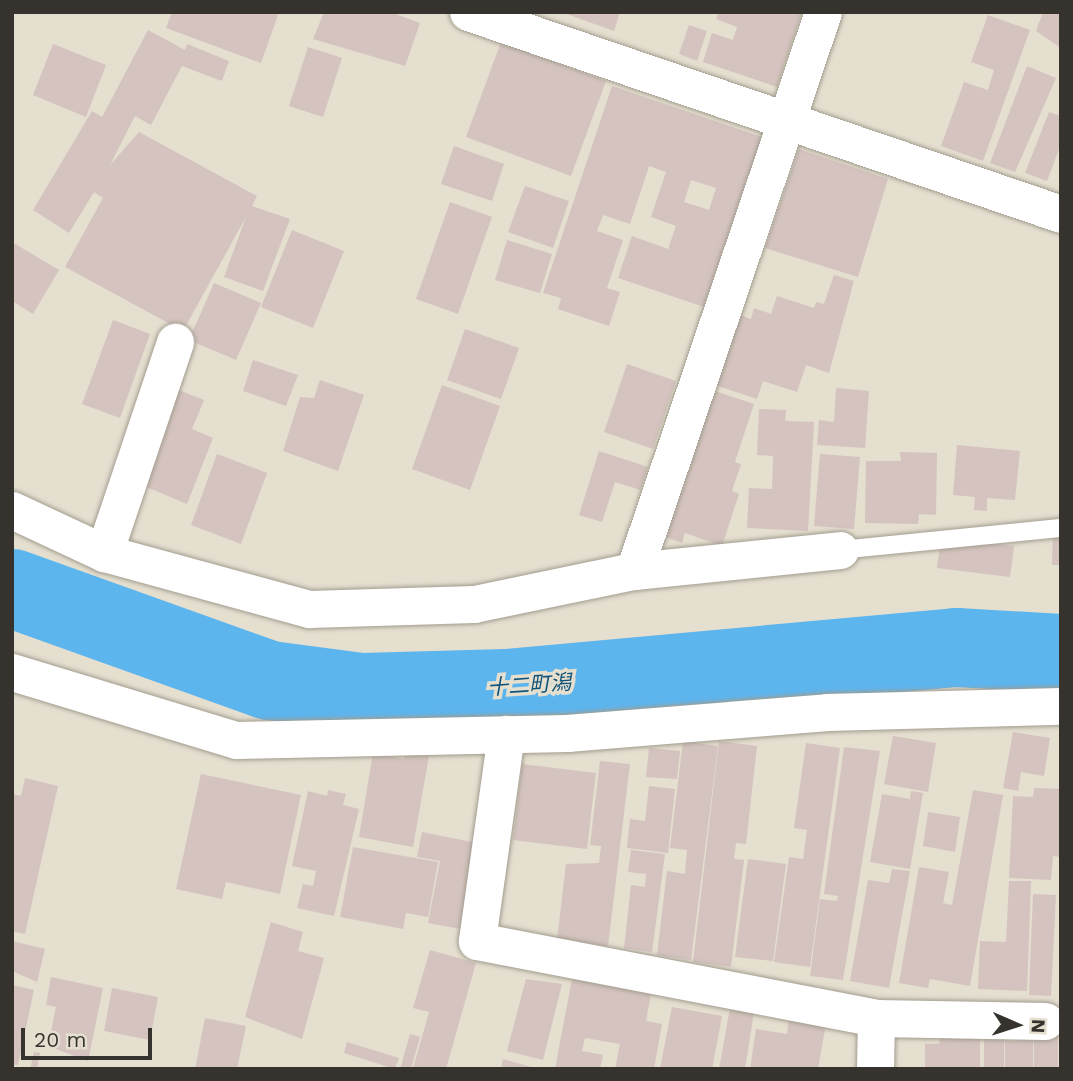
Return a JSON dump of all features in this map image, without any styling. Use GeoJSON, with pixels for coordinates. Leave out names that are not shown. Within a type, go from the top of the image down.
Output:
{"type":"FeatureCollection","features":[{"type":"Feature","properties":{"kind":"street"},"geometry":{"type":"LineString","coordinates":[[468,12],[1061,214]]}},
{"type":"Feature","properties":{"kind":"street"},"geometry":{"type":"LineString","coordinates":[[634,571],[823,12]]}},
{"type":"Feature","properties":{"kind":"street"},"geometry":{"type":"LineString","coordinates":[[104,554],[174,342]]}},
{"type":"Feature","properties":{"kind":"street"},"geometry":{"type":"LineString","coordinates":[[12,510],[104,554],[309,609],[474,604],[634,571],[839,550]]}},
{"type":"Feature","properties":{"kind":"street"},"geometry":{"type":"LineString","coordinates":[[12,672],[236,740],[506,734],[827,712],[1061,706]]}},
{"type":"Feature","properties":{"kind":"street"},"geometry":{"type":"LineString","coordinates":[[506,734],[477,941],[876,1018],[1045,1021]]}},
{"type":"Feature","properties":{"kind":"street"},"geometry":{"type":"LineString","coordinates":[[875,1069],[876,1018]]}},
{"type":"Feature","properties":{"kind":"lane"},"geometry":{"type":"LineString","coordinates":[[839,550],[1061,528]]}},
{"type":"Feature","properties":{"kind":"building"},"geometry":{"type":"Polygon","coordinates":[[[172,12],[279,12],[261,63],[166,28],[172,12]]]}},
{"type":"Feature","properties":{"kind":"building"},"geometry":{"type":"Polygon","coordinates":[[[324,12],[390,12],[420,23],[405,66],[313,39],[324,12]]]}},
{"type":"Feature","properties":{"kind":"building"},"geometry":{"type":"Polygon","coordinates":[[[561,12],[620,12],[614,31],[561,12]]]}},
{"type":"Feature","properties":{"kind":"building"},"geometry":{"type":"Polygon","coordinates":[[[719,12],[802,12],[777,87],[703,62],[712,33],[733,40],[737,27],[716,19],[719,12]]]}},
{"type":"Feature","properties":{"kind":"building"},"geometry":{"type":"Polygon","coordinates":[[[1043,12],[1061,12],[1061,48],[1036,31],[1043,12]]]}},
{"type":"Feature","properties":{"kind":"building"},"geometry":{"type":"Polygon","coordinates":[[[988,15],[1030,30],[983,161],[941,146],[964,82],[988,90],[994,70],[971,62],[988,15]]]}},
{"type":"Feature","properties":{"kind":"building"},"geometry":{"type":"Polygon","coordinates":[[[689,25],[707,31],[697,61],[679,54],[689,25]]]}},
{"type":"Feature","properties":{"kind":"building"},"geometry":{"type":"Polygon","coordinates":[[[148,30],[185,50],[187,44],[229,61],[222,81],[182,66],[151,125],[135,116],[110,165],[139,132],[257,196],[252,206],[290,219],[263,291],[224,277],[246,217],[183,331],[65,267],[103,198],[94,192],[69,233],[33,210],[92,111],[102,117],[148,30]]]}},
{"type":"Feature","properties":{"kind":"building"},"geometry":{"type":"Polygon","coordinates":[[[501,42],[606,81],[571,176],[466,137],[501,42]]]}},
{"type":"Feature","properties":{"kind":"building"},"geometry":{"type":"Polygon","coordinates":[[[53,44],[106,65],[86,117],[33,95],[53,44]]]}},
{"type":"Feature","properties":{"kind":"building"},"geometry":{"type":"Polygon","coordinates":[[[308,47],[342,58],[323,117],[289,106],[308,47]]]}},
{"type":"Feature","properties":{"kind":"building"},"geometry":{"type":"Polygon","coordinates":[[[1027,66],[1056,78],[1015,172],[990,163],[1027,66]]]}},
{"type":"Feature","properties":{"kind":"building"},"geometry":{"type":"Polygon","coordinates":[[[612,86],[762,137],[704,307],[618,278],[632,236],[668,249],[676,226],[651,217],[666,172],[649,166],[630,224],[603,215],[597,231],[623,240],[607,288],[620,292],[609,326],[558,309],[561,298],[543,293],[612,86]],[[691,180],[684,202],[709,210],[716,188],[691,180]]]}},
{"type":"Feature","properties":{"kind":"building"},"geometry":{"type":"Polygon","coordinates":[[[1049,112],[1061,116],[1061,144],[1047,181],[1025,173],[1049,112]]]}},
{"type":"Feature","properties":{"kind":"building"},"geometry":{"type":"Polygon","coordinates":[[[454,146],[504,164],[492,201],[441,184],[454,146]]]}},
{"type":"Feature","properties":{"kind":"building"},"geometry":{"type":"Polygon","coordinates":[[[799,149],[888,179],[858,277],[765,248],[799,149]]]}},
{"type":"Feature","properties":{"kind":"building"},"geometry":{"type":"Polygon","coordinates":[[[525,186],[569,201],[553,248],[508,232],[525,186]]]}},
{"type":"Feature","properties":{"kind":"building"},"geometry":{"type":"Polygon","coordinates":[[[450,202],[492,217],[458,314],[416,299],[450,202]]]}},
{"type":"Feature","properties":{"kind":"building"},"geometry":{"type":"Polygon","coordinates":[[[292,230],[344,251],[313,328],[261,307],[292,230]]]}},
{"type":"Feature","properties":{"kind":"building"},"geometry":{"type":"Polygon","coordinates":[[[507,240],[552,254],[540,293],[495,280],[507,240]]]}},
{"type":"Feature","properties":{"kind":"building"},"geometry":{"type":"Polygon","coordinates":[[[12,242],[59,270],[33,314],[12,301],[12,242]]]}},
{"type":"Feature","properties":{"kind":"building"},"geometry":{"type":"Polygon","coordinates":[[[834,275],[854,281],[829,373],[806,365],[797,392],[763,381],[757,399],[712,384],[735,313],[751,319],[754,308],[771,314],[777,296],[814,308],[816,302],[824,304],[834,275]]]}},
{"type":"Feature","properties":{"kind":"building"},"geometry":{"type":"Polygon","coordinates":[[[214,283],[261,303],[236,360],[189,340],[214,283]]]}},
{"type":"Feature","properties":{"kind":"building"},"geometry":{"type":"Polygon","coordinates":[[[113,320],[150,334],[120,418],[82,404],[113,320]]]}},
{"type":"Feature","properties":{"kind":"building"},"geometry":{"type":"Polygon","coordinates":[[[465,329],[519,348],[501,399],[447,380],[465,329]]]}},
{"type":"Feature","properties":{"kind":"building"},"geometry":{"type":"Polygon","coordinates":[[[253,360],[298,375],[286,406],[243,391],[253,360]]]}},
{"type":"Feature","properties":{"kind":"building"},"geometry":{"type":"Polygon","coordinates":[[[627,364],[676,381],[653,449],[604,432],[627,364]]]}},
{"type":"Feature","properties":{"kind":"building"},"geometry":{"type":"Polygon","coordinates":[[[320,380],[364,395],[338,471],[283,451],[300,397],[314,398],[320,380]]]}},
{"type":"Feature","properties":{"kind":"building"},"geometry":{"type":"Polygon","coordinates":[[[442,385],[500,406],[470,490],[412,469],[442,385]]]}},
{"type":"Feature","properties":{"kind":"building"},"geometry":{"type":"Polygon","coordinates":[[[174,388],[204,400],[192,429],[213,438],[187,504],[137,483],[174,388]]]}},
{"type":"Feature","properties":{"kind":"building"},"geometry":{"type":"Polygon","coordinates":[[[836,388],[869,391],[865,448],[817,445],[819,420],[834,422],[836,388]]]}},
{"type":"Feature","properties":{"kind":"building"},"geometry":{"type":"Polygon","coordinates":[[[712,390],[754,404],[735,462],[741,464],[732,491],[739,494],[722,546],[685,533],[682,543],[663,536],[712,390]]]}},
{"type":"Feature","properties":{"kind":"building"},"geometry":{"type":"Polygon","coordinates":[[[759,409],[786,410],[785,421],[814,422],[808,531],[747,528],[749,488],[772,489],[773,456],[757,455],[759,409]]]}},
{"type":"Feature","properties":{"kind":"building"},"geometry":{"type":"Polygon","coordinates":[[[957,445],[1020,451],[1015,500],[987,498],[987,511],[974,510],[975,497],[953,495],[957,445]]]}},
{"type":"Feature","properties":{"kind":"building"},"geometry":{"type":"Polygon","coordinates":[[[599,451],[648,467],[640,490],[615,482],[602,522],[579,515],[599,451]]]}},
{"type":"Feature","properties":{"kind":"building"},"geometry":{"type":"Polygon","coordinates":[[[900,452],[937,453],[936,515],[919,514],[918,524],[865,523],[866,461],[901,461],[900,452]]]}},
{"type":"Feature","properties":{"kind":"building"},"geometry":{"type":"Polygon","coordinates":[[[217,454],[267,473],[241,544],[191,525],[217,454]]]}},
{"type":"Feature","properties":{"kind":"building"},"geometry":{"type":"Polygon","coordinates":[[[820,454],[860,457],[854,529],[814,526],[820,454]]]}},
{"type":"Feature","properties":{"kind":"building"},"geometry":{"type":"Polygon","coordinates":[[[1053,527],[1061,527],[1061,565],[1052,565],[1053,527]]]}},
{"type":"Feature","properties":{"kind":"building"},"geometry":{"type":"Polygon","coordinates":[[[941,537],[1014,546],[1010,577],[937,568],[941,537]]]}},
{"type":"Feature","properties":{"kind":"building"},"geometry":{"type":"Polygon","coordinates":[[[1013,732],[1050,738],[1044,776],[1021,772],[1018,791],[1003,788],[1013,732]]]}},
{"type":"Feature","properties":{"kind":"building"},"geometry":{"type":"Polygon","coordinates":[[[893,736],[936,743],[928,792],[884,784],[893,736]]]}},
{"type":"Feature","properties":{"kind":"building"},"geometry":{"type":"Polygon","coordinates":[[[683,741],[718,746],[691,960],[657,955],[667,871],[685,874],[687,850],[670,848],[683,741]]]}},
{"type":"Feature","properties":{"kind":"building"},"geometry":{"type":"Polygon","coordinates":[[[719,741],[757,746],[746,844],[736,843],[734,859],[744,860],[731,967],[693,962],[719,741]]]}},
{"type":"Feature","properties":{"kind":"building"},"geometry":{"type":"Polygon","coordinates":[[[806,743],[840,748],[810,967],[774,962],[789,857],[803,859],[807,830],[794,828],[806,743]]]}},
{"type":"Feature","properties":{"kind":"building"},"geometry":{"type":"Polygon","coordinates":[[[844,747],[880,751],[843,980],[810,976],[820,899],[837,901],[838,896],[824,894],[844,747]]]}},
{"type":"Feature","properties":{"kind":"building"},"geometry":{"type":"Polygon","coordinates":[[[649,748],[680,751],[677,779],[646,777],[649,748]]]}},
{"type":"Feature","properties":{"kind":"building"},"geometry":{"type":"Polygon","coordinates":[[[405,752],[429,756],[413,847],[359,837],[373,753],[404,759],[405,752]]]}},
{"type":"Feature","properties":{"kind":"building"},"geometry":{"type":"Polygon","coordinates":[[[600,761],[630,764],[608,946],[557,940],[566,864],[599,863],[601,846],[590,845],[600,761]]]}},
{"type":"Feature","properties":{"kind":"building"},"geometry":{"type":"Polygon","coordinates":[[[522,764],[596,773],[587,849],[513,840],[522,764]]]}},
{"type":"Feature","properties":{"kind":"building"},"geometry":{"type":"Polygon","coordinates":[[[201,774],[301,795],[280,894],[226,882],[222,899],[176,889],[201,774]]]}},
{"type":"Feature","properties":{"kind":"building"},"geometry":{"type":"Polygon","coordinates":[[[25,778],[58,786],[25,934],[12,931],[12,794],[21,796],[25,778]]]}},
{"type":"Feature","properties":{"kind":"building"},"geometry":{"type":"Polygon","coordinates":[[[649,786],[675,789],[668,853],[627,848],[630,819],[645,821],[649,786]]]}},
{"type":"Feature","properties":{"kind":"building"},"geometry":{"type":"Polygon","coordinates":[[[1034,788],[1061,789],[1061,857],[1053,856],[1051,880],[1009,878],[1013,796],[1033,797],[1034,788]]]}},
{"type":"Feature","properties":{"kind":"building"},"geometry":{"type":"Polygon","coordinates":[[[328,790],[346,794],[343,805],[359,809],[334,916],[297,908],[303,884],[313,886],[316,871],[292,866],[308,791],[327,796],[328,790]]]}},
{"type":"Feature","properties":{"kind":"building"},"geometry":{"type":"Polygon","coordinates":[[[973,790],[1003,795],[970,986],[930,979],[928,988],[899,983],[919,867],[949,872],[943,903],[952,905],[973,790]]]}},
{"type":"Feature","properties":{"kind":"building"},"geometry":{"type":"Polygon","coordinates":[[[911,791],[923,793],[910,869],[870,862],[882,794],[910,799],[911,791]]]}},
{"type":"Feature","properties":{"kind":"building"},"geometry":{"type":"Polygon","coordinates":[[[928,812],[960,817],[955,852],[923,846],[928,812]]]}},
{"type":"Feature","properties":{"kind":"building"},"geometry":{"type":"Polygon","coordinates":[[[422,832],[477,843],[461,929],[428,923],[440,861],[417,857],[422,832]]]}},
{"type":"Feature","properties":{"kind":"building"},"geometry":{"type":"Polygon","coordinates":[[[353,847],[438,862],[428,917],[406,913],[403,929],[340,917],[353,847]]]}},
{"type":"Feature","properties":{"kind":"building"},"geometry":{"type":"Polygon","coordinates":[[[631,850],[665,854],[652,952],[624,948],[631,885],[645,887],[646,874],[628,872],[631,850]]]}},
{"type":"Feature","properties":{"kind":"building"},"geometry":{"type":"Polygon","coordinates":[[[748,859],[786,864],[773,961],[735,957],[748,859]]]}},
{"type":"Feature","properties":{"kind":"building"},"geometry":{"type":"Polygon","coordinates":[[[892,869],[910,871],[889,988],[850,981],[868,880],[889,883],[892,869]]]}},
{"type":"Feature","properties":{"kind":"building"},"geometry":{"type":"Polygon","coordinates":[[[1009,881],[1031,881],[1027,991],[978,989],[980,941],[1006,942],[1009,881]]]}},
{"type":"Feature","properties":{"kind":"building"},"geometry":{"type":"Polygon","coordinates":[[[1033,894],[1056,895],[1051,996],[1029,995],[1033,894]]]}},
{"type":"Feature","properties":{"kind":"building"},"geometry":{"type":"Polygon","coordinates":[[[271,922],[303,932],[298,951],[324,958],[302,1039],[245,1017],[271,922]]]}},
{"type":"Feature","properties":{"kind":"building"},"geometry":{"type":"Polygon","coordinates":[[[12,941],[45,949],[37,982],[12,971],[12,941]]]}},
{"type":"Feature","properties":{"kind":"building"},"geometry":{"type":"Polygon","coordinates":[[[430,950],[476,963],[446,1069],[413,1069],[429,1012],[413,1008],[430,950]]]}},
{"type":"Feature","properties":{"kind":"building"},"geometry":{"type":"Polygon","coordinates":[[[51,977],[103,988],[88,1061],[48,1046],[56,1007],[46,1005],[51,977]]]}},
{"type":"Feature","properties":{"kind":"building"},"geometry":{"type":"Polygon","coordinates":[[[526,979],[562,984],[543,1060],[507,1051],[526,979]]]}},
{"type":"Feature","properties":{"kind":"building"},"geometry":{"type":"Polygon","coordinates":[[[572,979],[651,994],[646,1021],[662,1024],[654,1069],[615,1069],[620,1044],[585,1038],[582,1051],[603,1055],[600,1069],[555,1069],[572,979]]]}},
{"type":"Feature","properties":{"kind":"building"},"geometry":{"type":"Polygon","coordinates":[[[12,985],[34,990],[18,1065],[12,1064],[12,985]]]}},
{"type":"Feature","properties":{"kind":"building"},"geometry":{"type":"Polygon","coordinates":[[[112,988],[158,997],[150,1040],[104,1031],[112,988]]]}},
{"type":"Feature","properties":{"kind":"building"},"geometry":{"type":"Polygon","coordinates":[[[672,1007],[722,1016],[712,1069],[660,1069],[672,1007]]]}},
{"type":"Feature","properties":{"kind":"building"},"geometry":{"type":"Polygon","coordinates":[[[730,1008],[754,1012],[745,1069],[719,1069],[730,1008]]]}},
{"type":"Feature","properties":{"kind":"building"},"geometry":{"type":"Polygon","coordinates":[[[205,1018],[246,1026],[237,1069],[195,1069],[205,1018]]]}},
{"type":"Feature","properties":{"kind":"building"},"geometry":{"type":"Polygon","coordinates":[[[789,1018],[826,1024],[818,1069],[750,1069],[756,1029],[787,1034],[789,1018]]]}},
{"type":"Feature","properties":{"kind":"building"},"geometry":{"type":"Polygon","coordinates":[[[984,1033],[1004,1033],[1004,1069],[984,1069],[984,1033]]]}},
{"type":"Feature","properties":{"kind":"building"},"geometry":{"type":"Polygon","coordinates":[[[410,1034],[420,1037],[411,1069],[400,1069],[410,1034]]]}},
{"type":"Feature","properties":{"kind":"building"},"geometry":{"type":"Polygon","coordinates":[[[940,1035],[980,1035],[980,1069],[925,1069],[925,1044],[939,1044],[940,1035]]]}},
{"type":"Feature","properties":{"kind":"building"},"geometry":{"type":"Polygon","coordinates":[[[1034,1035],[1058,1035],[1058,1069],[1034,1069],[1034,1035]]]}},
{"type":"Feature","properties":{"kind":"building"},"geometry":{"type":"Polygon","coordinates":[[[1033,1040],[1033,1069],[1005,1069],[1005,1041],[1033,1040]]]}},
{"type":"Feature","properties":{"kind":"building"},"geometry":{"type":"Polygon","coordinates":[[[347,1042],[399,1058],[395,1069],[344,1053],[347,1042]]]}},
{"type":"Feature","properties":{"kind":"building"},"geometry":{"type":"Polygon","coordinates":[[[34,1052],[40,1053],[37,1069],[30,1069],[34,1052]]]}},
{"type":"Feature","properties":{"kind":"building"},"geometry":{"type":"Polygon","coordinates":[[[503,1059],[535,1068],[535,1069],[501,1069],[503,1059]]]}},
{"type":"Feature","properties":{"kind":"waterway","name":"十二町潟"},"geometry":{"type":"LineString","coordinates":[[12,588],[269,680],[362,692],[506,688],[956,647],[1061,653]]}}]}
